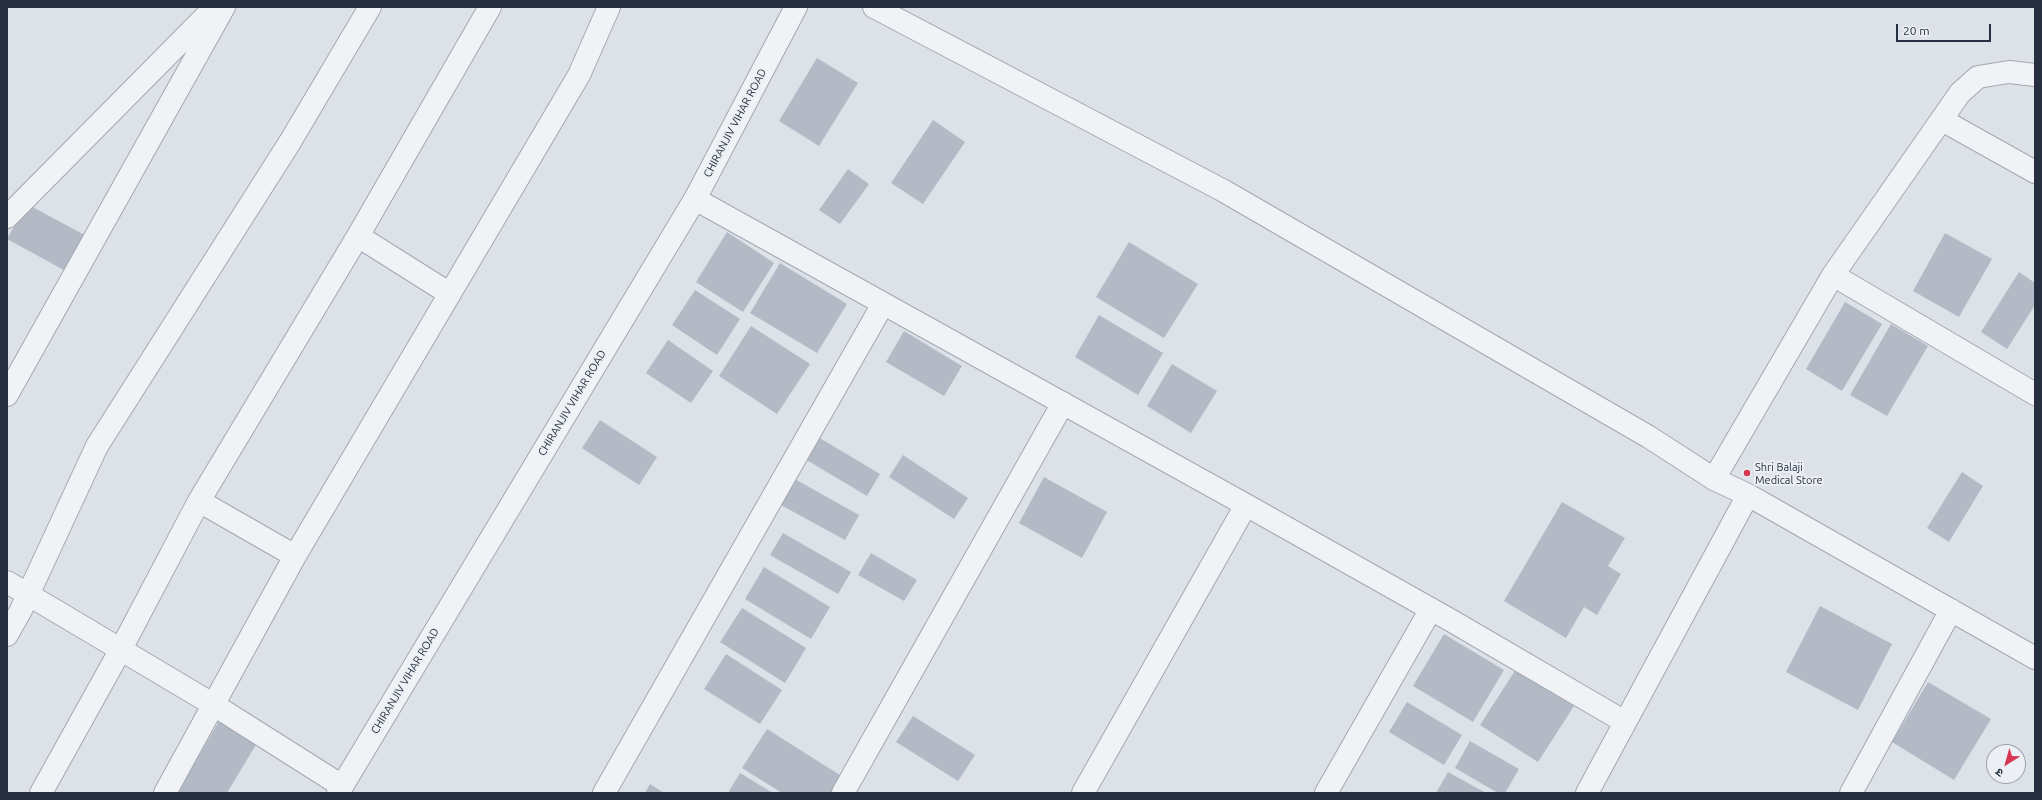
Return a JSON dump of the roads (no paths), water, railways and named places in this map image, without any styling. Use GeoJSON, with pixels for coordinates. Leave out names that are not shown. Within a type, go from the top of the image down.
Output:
{"type":"FeatureCollection","features":[{"type":"Feature","properties":{"kind":"street"},"geometry":{"type":"LineString","coordinates":[[7,217],[215,7]]}},
{"type":"Feature","properties":{"kind":"street"},"geometry":{"type":"LineString","coordinates":[[7,395],[224,7]]}},
{"type":"Feature","properties":{"kind":"street"},"geometry":{"type":"LineString","coordinates":[[7,635],[28,594],[97,446],[290,142],[370,7]]}},
{"type":"Feature","properties":{"kind":"street"},"geometry":{"type":"LineString","coordinates":[[41,793],[122,649],[199,501],[358,236],[490,7]]}},
{"type":"Feature","properties":{"kind":"street"},"geometry":{"type":"LineString","coordinates":[[165,793],[295,556],[579,75],[609,7]]}},
{"type":"Feature","properties":{"kind":"street","name":"CHIRANJIV VIHAR ROAD"},"geometry":{"type":"LineString","coordinates":[[340,789],[696,199],[796,7]]}},
{"type":"Feature","properties":{"kind":"street"},"geometry":{"type":"LineString","coordinates":[[874,7],[1224,191],[1649,437],[1714,479],[1748,495],[2035,658]]}},
{"type":"Feature","properties":{"kind":"street"},"geometry":{"type":"LineString","coordinates":[[1714,479],[1833,275],[1960,93],[1978,77],[2009,72],[2035,75]]}},
{"type":"Feature","properties":{"kind":"street"},"geometry":{"type":"LineString","coordinates":[[1942,120],[2035,172]]}},
{"type":"Feature","properties":{"kind":"street"},"geometry":{"type":"LineString","coordinates":[[696,199],[1246,505],[1625,722]]}},
{"type":"Feature","properties":{"kind":"street"},"geometry":{"type":"LineString","coordinates":[[358,236],[450,294]]}},
{"type":"Feature","properties":{"kind":"street"},"geometry":{"type":"LineString","coordinates":[[1833,275],[2035,394]]}},
{"type":"Feature","properties":{"kind":"street"},"geometry":{"type":"LineString","coordinates":[[604,793],[883,304]]}},
{"type":"Feature","properties":{"kind":"street"},"geometry":{"type":"LineString","coordinates":[[844,793],[1063,403]]}},
{"type":"Feature","properties":{"kind":"street"},"geometry":{"type":"LineString","coordinates":[[1587,793],[1748,495]]}},
{"type":"Feature","properties":{"kind":"street"},"geometry":{"type":"LineString","coordinates":[[199,501],[295,556]]}},
{"type":"Feature","properties":{"kind":"street"},"geometry":{"type":"LineString","coordinates":[[1083,793],[1246,505]]}},
{"type":"Feature","properties":{"kind":"street"},"geometry":{"type":"LineString","coordinates":[[7,582],[214,705],[340,789]]}},
{"type":"Feature","properties":{"kind":"street"},"geometry":{"type":"LineString","coordinates":[[1326,793],[1431,610]]}},
{"type":"Feature","properties":{"kind":"street"},"geometry":{"type":"LineString","coordinates":[[1851,793],[1951,610]]}},
{"type":"Feature","properties":{"kind":"place","name":"Shri Balaji Medical Store"},"geometry":{"type":"Point","coordinates":[1747,473]}}]}
